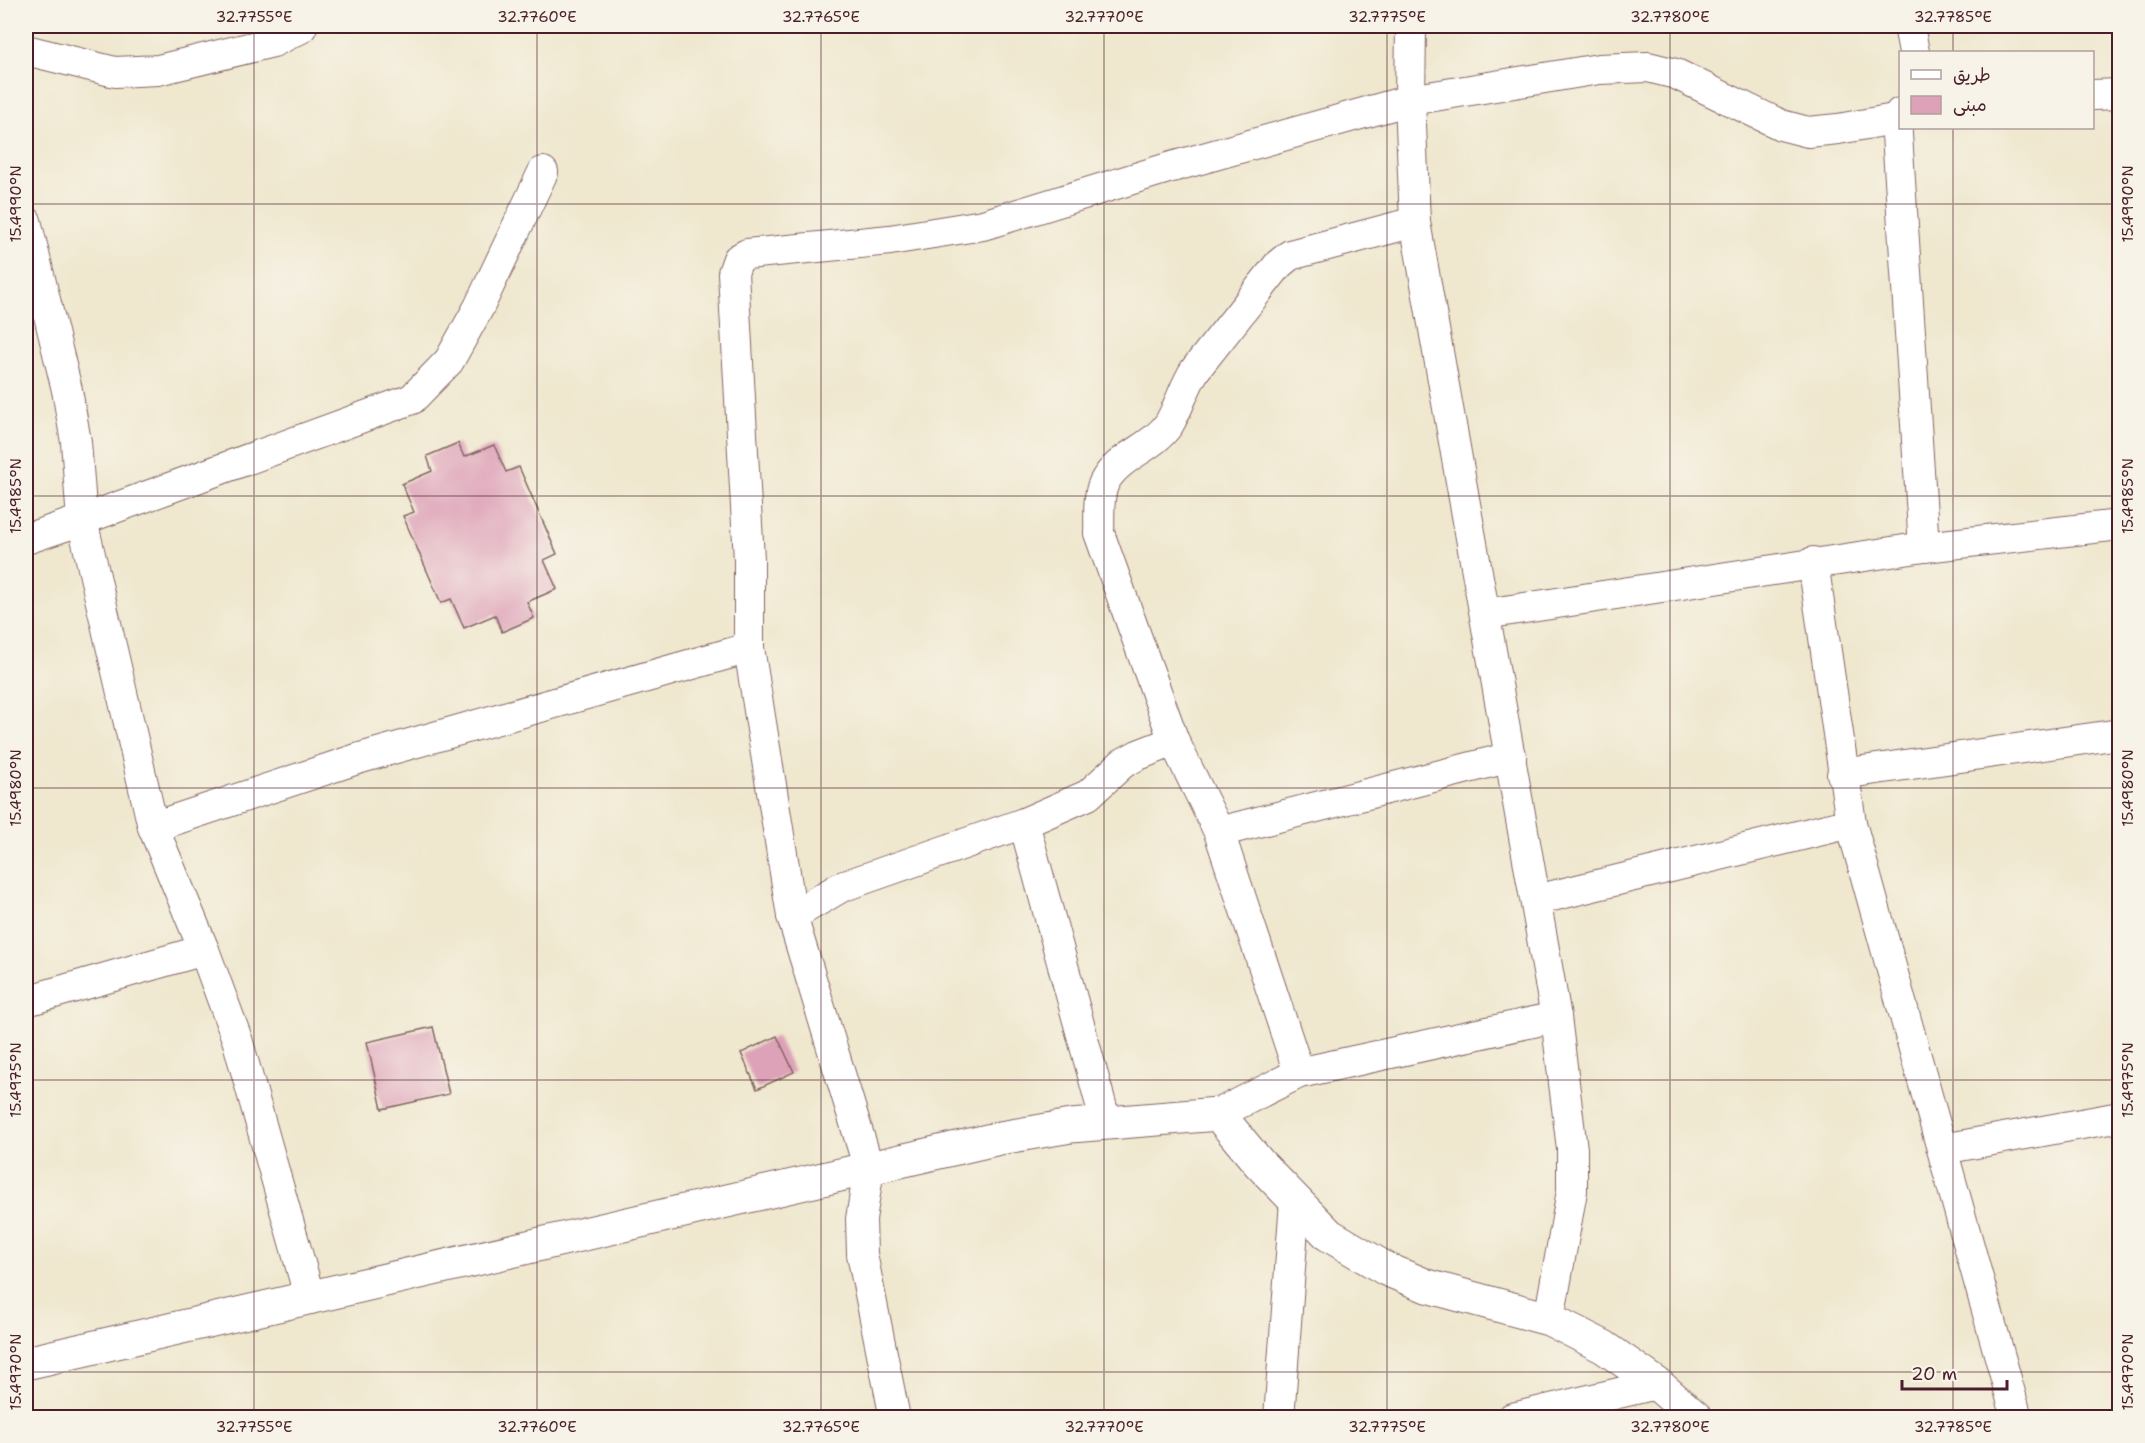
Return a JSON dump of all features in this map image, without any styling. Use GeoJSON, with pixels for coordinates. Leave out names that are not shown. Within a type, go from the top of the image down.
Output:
{"type":"FeatureCollection","features":[{"type":"Feature","properties":{"kind":"street"},"geometry":{"type":"LineString","coordinates":[[26,50],[115,72],[158,70],[273,42],[302,26]]}},
{"type":"Feature","properties":{"kind":"street"},"geometry":{"type":"LineString","coordinates":[[1411,26],[1410,100],[1416,222],[1556,1017],[1572,1149],[1572,1191],[1548,1319]]}},
{"type":"Feature","properties":{"kind":"street"},"geometry":{"type":"LineString","coordinates":[[1909,26],[1914,51]]}},
{"type":"Feature","properties":{"kind":"street"},"geometry":{"type":"LineString","coordinates":[[895,1418],[862,1254],[861,1219],[869,1169],[792,916],[749,648],[749,560],[733,273],[738,260],[747,254],[890,240],[983,225],[1168,168],[1410,100],[1599,69],[1648,67],[1676,74],[1781,125],[1808,132],[1838,129],[1899,117]]}},
{"type":"Feature","properties":{"kind":"street"},"geometry":{"type":"LineString","coordinates":[[2094,95],[2120,94]]}},
{"type":"Feature","properties":{"kind":"street"},"geometry":{"type":"LineString","coordinates":[[1900,129],[1924,547]]}},
{"type":"Feature","properties":{"kind":"street"},"geometry":{"type":"LineString","coordinates":[[26,539],[412,399],[449,361],[479,307],[543,172]]}},
{"type":"Feature","properties":{"kind":"street"},"geometry":{"type":"LineString","coordinates":[[26,221],[67,390],[76,442],[82,520],[153,828],[204,950],[237,1039],[310,1299]]}},
{"type":"Feature","properties":{"kind":"street"},"geometry":{"type":"LineString","coordinates":[[1299,1073],[1219,832],[1174,741],[1099,533],[1100,501],[1104,483],[1118,466],[1154,440],[1168,425],[1185,386],[1195,370],[1279,264],[1290,255],[1416,222]]}},
{"type":"Feature","properties":{"kind":"street"},"geometry":{"type":"LineString","coordinates":[[1485,614],[1814,562],[2120,525]]}},
{"type":"Feature","properties":{"kind":"street"},"geometry":{"type":"LineString","coordinates":[[1814,562],[1842,774],[1851,823],[2017,1418]]}},
{"type":"Feature","properties":{"kind":"street"},"geometry":{"type":"LineString","coordinates":[[153,828],[357,759],[749,648]]}},
{"type":"Feature","properties":{"kind":"street"},"geometry":{"type":"LineString","coordinates":[[1842,774],[2120,734]]}},
{"type":"Feature","properties":{"kind":"street"},"geometry":{"type":"LineString","coordinates":[[792,916],[841,887],[1024,823],[1088,795],[1123,763],[1174,741]]}},
{"type":"Feature","properties":{"kind":"street"},"geometry":{"type":"LineString","coordinates":[[1219,832],[1511,758]]}},
{"type":"Feature","properties":{"kind":"street"},"geometry":{"type":"LineString","coordinates":[[1024,823],[1106,1124]]}},
{"type":"Feature","properties":{"kind":"street"},"geometry":{"type":"LineString","coordinates":[[1536,900],[1851,823]]}},
{"type":"Feature","properties":{"kind":"street"},"geometry":{"type":"LineString","coordinates":[[26,1001],[204,950]]}},
{"type":"Feature","properties":{"kind":"street"},"geometry":{"type":"LineString","coordinates":[[26,1363],[1000,1138],[1071,1126],[1218,1114],[1299,1073],[1556,1017]]}},
{"type":"Feature","properties":{"kind":"street"},"geometry":{"type":"LineString","coordinates":[[1218,1114],[1259,1163],[1329,1235],[1386,1269],[1427,1286],[1548,1319],[1604,1347],[1657,1384],[1696,1418]]}},
{"type":"Feature","properties":{"kind":"street"},"geometry":{"type":"LineString","coordinates":[[1942,1149],[2120,1117]]}},
{"type":"Feature","properties":{"kind":"street"},"geometry":{"type":"LineString","coordinates":[[1279,1418],[1296,1201]]}},
{"type":"Feature","properties":{"kind":"street"},"geometry":{"type":"LineString","coordinates":[[1512,1418],[1657,1384]]}},
{"type":"Feature","properties":{"kind":"building"},"geometry":{"type":"Polygon","coordinates":[[[458,443],[464,457],[494,445],[506,472],[519,467],[557,554],[544,560],[557,589],[527,602],[534,618],[502,632],[495,615],[464,628],[451,599],[441,603],[403,516],[414,512],[402,484],[432,471],[427,456],[458,443]]]}},
{"type":"Feature","properties":{"kind":"building"},"geometry":{"type":"Polygon","coordinates":[[[433,1027],[449,1094],[382,1109],[367,1042],[433,1027]]]}},
{"type":"Feature","properties":{"kind":"building"},"geometry":{"type":"Polygon","coordinates":[[[777,1036],[794,1072],[757,1089],[741,1053],[777,1036]]]}}]}
